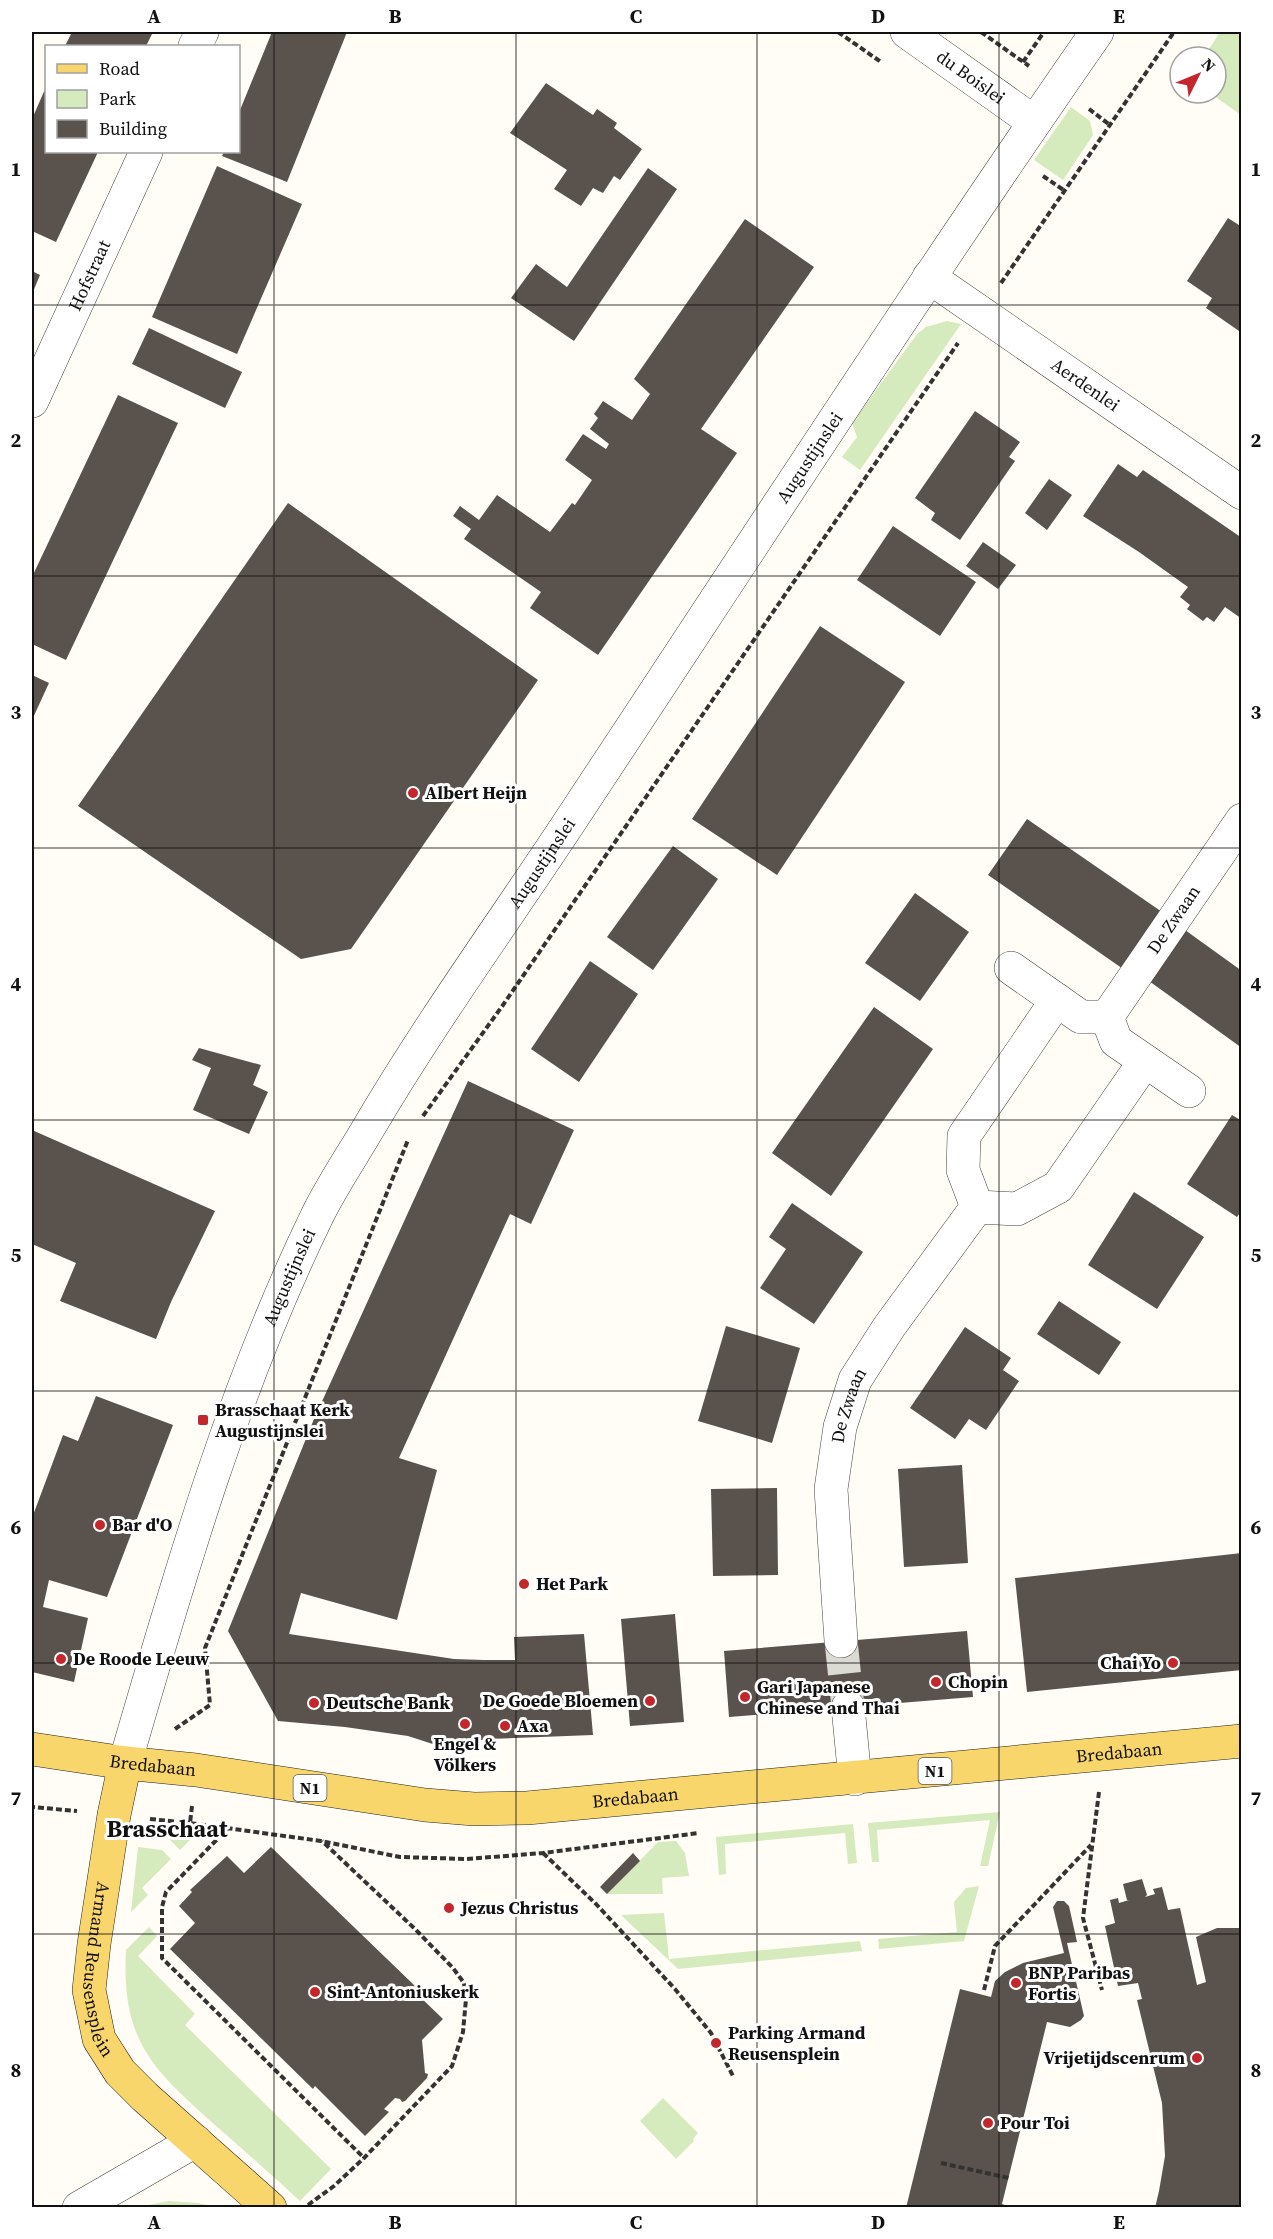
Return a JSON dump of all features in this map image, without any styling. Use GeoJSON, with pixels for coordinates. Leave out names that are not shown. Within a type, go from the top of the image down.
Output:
{"type":"FeatureCollection","features":[{"type":"Feature","properties":{"kind":"main road","name":"Bredabaan"},"geometry":{"type":"LineString","coordinates":[[32,1749],[125,1763],[196,1770],[425,1805],[474,1809],[527,1808],[694,1791],[855,1779],[1242,1741]]}},
{"type":"Feature","properties":{"kind":"main road","name":"Armand Reusensplein"},"geometry":{"type":"LineString","coordinates":[[125,1763],[95,1932],[89,1990],[99,2039],[120,2072],[145,2097],[270,2208]]}},
{"type":"Feature","properties":{"kind":"street","name":"du Boislei"},"geometry":{"type":"LineString","coordinates":[[907,32],[1034,122]]}},
{"type":"Feature","properties":{"kind":"street","name":"Augustijnslei"},"geometry":{"type":"LineString","coordinates":[[125,1763],[182,1568],[223,1448],[268,1326],[320,1211],[400,1075],[566,828],[929,276],[1097,32]]}},
{"type":"Feature","properties":{"kind":"street","name":"Hofstraat"},"geometry":{"type":"LineString","coordinates":[[32,401],[146,153]]}},
{"type":"Feature","properties":{"kind":"street","name":"Aerdenlei"},"geometry":{"type":"LineString","coordinates":[[929,276],[1242,493]]}},
{"type":"Feature","properties":{"kind":"street","name":"De Zwaan"},"geometry":{"type":"LineString","coordinates":[[1107,1017],[1242,820]]}},
{"type":"Feature","properties":{"kind":"street"},"geometry":{"type":"LineString","coordinates":[[1011,969],[1081,1017],[1107,1017],[1116,1041],[1189,1091]]}},
{"type":"Feature","properties":{"kind":"street"},"geometry":{"type":"LineString","coordinates":[[1057,1000],[964,1136],[963,1170],[977,1206],[1017,1209],[1058,1187],[1145,1061]]}},
{"type":"Feature","properties":{"kind":"street","name":"De Zwaan"},"geometry":{"type":"LineString","coordinates":[[841,1641],[831,1489],[840,1427],[855,1380],[889,1327],[977,1206]]}},
{"type":"Feature","properties":{"kind":"street"},"geometry":{"type":"LineString","coordinates":[[848,1707],[855,1779]]}},
{"type":"Feature","properties":{"kind":"street"},"geometry":{"type":"LineString","coordinates":[[79,2208],[195,2141]]}},
{"type":"Feature","properties":{"kind":"path"},"geometry":{"type":"LineString","coordinates":[[981,32],[1030,67]]}},
{"type":"Feature","properties":{"kind":"path"},"geometry":{"type":"LineString","coordinates":[[1023,62],[1044,32]]}},
{"type":"Feature","properties":{"kind":"path"},"geometry":{"type":"LineString","coordinates":[[417,1123],[503,1005],[1174,32]]}},
{"type":"Feature","properties":{"kind":"path"},"geometry":{"type":"LineString","coordinates":[[1085,107],[1110,125]]}},
{"type":"Feature","properties":{"kind":"path"},"geometry":{"type":"LineString","coordinates":[[1038,173],[1065,191]]}},
{"type":"Feature","properties":{"kind":"path"},"geometry":{"type":"LineString","coordinates":[[210,1705],[205,1648],[411,1132]]}},
{"type":"Feature","properties":{"kind":"path"},"geometry":{"type":"LineString","coordinates":[[1102,1990],[1083,1918],[1103,1756]]}},
{"type":"Feature","properties":{"kind":"path"},"geometry":{"type":"LineString","coordinates":[[196,1770],[190,1823],[321,1841],[400,1857],[467,1859],[543,1853],[699,1833]]}},
{"type":"Feature","properties":{"kind":"path"},"geometry":{"type":"LineString","coordinates":[[32,1807],[32,1818]]}},
{"type":"Feature","properties":{"kind":"path"},"geometry":{"type":"LineString","coordinates":[[229,1827],[166,1892],[162,1913],[162,1958],[364,2158]]}},
{"type":"Feature","properties":{"kind":"path"},"geometry":{"type":"LineString","coordinates":[[306,2208],[364,2158],[452,2066],[464,2032],[466,1999],[464,1983],[453,1968],[321,1841]]}},
{"type":"Feature","properties":{"kind":"path"},"geometry":{"type":"LineString","coordinates":[[984,1990],[994,1946],[1092,1844]]}},
{"type":"Feature","properties":{"kind":"path"},"geometry":{"type":"LineString","coordinates":[[543,1853],[596,1904],[675,1989],[711,2033],[733,2076]]}},
{"type":"Feature","properties":{"kind":"path"},"geometry":{"type":"LineString","coordinates":[[941,2163],[1009,2178]]}},
{"type":"Feature","properties":{"kind":"green space"},"geometry":{"type":"Polygon","coordinates":[[[1220,32],[1241,32],[1241,115],[1227,105],[1228,45],[1212,45],[1220,32]]]}},
{"type":"Feature","properties":{"kind":"green space"},"geometry":{"type":"Polygon","coordinates":[[[1071,107],[1090,121],[1093,135],[1063,180],[1034,160],[1071,107]]]}},
{"type":"Feature","properties":{"kind":"green space"},"geometry":{"type":"Polygon","coordinates":[[[947,321],[961,324],[860,470],[842,457],[857,437],[852,423],[917,334],[926,327],[947,321]]]}},
{"type":"Feature","properties":{"kind":"green space"},"geometry":{"type":"Polygon","coordinates":[[[1000,1812],[988,1866],[980,1866],[990,1820],[877,1830],[879,1862],[872,1862],[868,1823],[1000,1812]]]}},
{"type":"Feature","properties":{"kind":"green space"},"geometry":{"type":"Polygon","coordinates":[[[149,1822],[202,1828],[180,1850],[164,1834],[142,1831],[149,1822]]]}},
{"type":"Feature","properties":{"kind":"green space"},"geometry":{"type":"Polygon","coordinates":[[[853,1824],[857,1863],[848,1864],[845,1833],[725,1844],[726,1874],[719,1875],[716,1837],[853,1824]]]}},
{"type":"Feature","properties":{"kind":"green space"},"geometry":{"type":"Polygon","coordinates":[[[676,1841],[685,1853],[689,1876],[662,1878],[663,1894],[607,1894],[658,1842],[676,1841]]]}},
{"type":"Feature","properties":{"kind":"green space"},"geometry":{"type":"Polygon","coordinates":[[[138,1847],[162,1850],[171,1859],[142,1888],[148,1895],[131,1912],[138,1847]]]}},
{"type":"Feature","properties":{"kind":"green space"},"geometry":{"type":"Polygon","coordinates":[[[979,1886],[964,1941],[879,1949],[878,1939],[957,1932],[954,1902],[966,1888],[979,1886]]]}},
{"type":"Feature","properties":{"kind":"green space"},"geometry":{"type":"Polygon","coordinates":[[[664,1913],[669,1959],[860,1941],[862,1951],[678,1969],[621,1915],[664,1913]]]}},
{"type":"Feature","properties":{"kind":"green space"},"geometry":{"type":"Polygon","coordinates":[[[149,1927],[157,1936],[138,1956],[195,2014],[185,2025],[331,2169],[300,2201],[174,2087],[145,2050],[135,2030],[129,2007],[126,1950],[149,1927]]]}},
{"type":"Feature","properties":{"kind":"green space"},"geometry":{"type":"Polygon","coordinates":[[[663,2098],[698,2133],[694,2141],[676,2159],[640,2121],[663,2098]]]}},
{"type":"Feature","properties":{"kind":"green space"},"geometry":{"type":"Polygon","coordinates":[[[169,2201],[198,2203],[215,2207],[138,2207],[169,2201]]]}},
{"type":"Feature","properties":{"kind":"building"},"geometry":{"type":"Polygon","coordinates":[[[72,32],[153,32],[146,45],[66,45],[72,32]]]}},
{"type":"Feature","properties":{"kind":"building"},"geometry":{"type":"Polygon","coordinates":[[[272,32],[347,32],[287,182],[222,156],[224,153],[240,153],[240,110],[272,32]]]}},
{"type":"Feature","properties":{"kind":"building"},"geometry":{"type":"Polygon","coordinates":[[[546,83],[593,115],[597,109],[617,123],[614,128],[642,149],[620,180],[614,176],[603,193],[593,188],[581,206],[554,189],[567,170],[510,133],[546,83]]]}},
{"type":"Feature","properties":{"kind":"building"},"geometry":{"type":"Polygon","coordinates":[[[45,89],[45,153],[98,153],[56,242],[32,231],[32,119],[45,89]]]}},
{"type":"Feature","properties":{"kind":"building"},"geometry":{"type":"Polygon","coordinates":[[[217,166],[302,204],[237,354],[152,317],[217,166]]]}},
{"type":"Feature","properties":{"kind":"building"},"geometry":{"type":"Polygon","coordinates":[[[648,168],[677,189],[574,341],[511,298],[536,264],[567,287],[648,168]]]}},
{"type":"Feature","properties":{"kind":"building"},"geometry":{"type":"Polygon","coordinates":[[[1228,218],[1242,227],[1242,327],[1239,331],[1206,308],[1212,298],[1187,281],[1228,218]]]}},
{"type":"Feature","properties":{"kind":"building"},"geometry":{"type":"Polygon","coordinates":[[[745,219],[814,267],[701,429],[737,453],[598,655],[530,608],[541,592],[464,539],[471,529],[453,516],[460,506],[479,520],[497,495],[550,532],[572,503],[575,505],[592,480],[565,460],[583,434],[606,449],[609,444],[590,429],[598,418],[594,414],[603,401],[632,420],[650,394],[634,379],[745,219]]]}},
{"type":"Feature","properties":{"kind":"building"},"geometry":{"type":"Polygon","coordinates":[[[32,271],[40,275],[32,294],[32,271]]]}},
{"type":"Feature","properties":{"kind":"building"},"geometry":{"type":"Polygon","coordinates":[[[149,328],[242,372],[225,408],[132,364],[149,328]]]}},
{"type":"Feature","properties":{"kind":"building"},"geometry":{"type":"Polygon","coordinates":[[[118,395],[178,423],[66,660],[32,644],[32,577],[118,395]]]}},
{"type":"Feature","properties":{"kind":"building"},"geometry":{"type":"Polygon","coordinates":[[[975,411],[1020,442],[1009,457],[1015,461],[960,540],[931,520],[935,513],[915,498],[975,411]]]}},
{"type":"Feature","properties":{"kind":"building"},"geometry":{"type":"Polygon","coordinates":[[[1118,464],[1137,477],[1143,470],[1242,538],[1242,619],[1225,607],[1214,622],[1207,617],[1203,621],[1187,609],[1190,605],[1180,597],[1188,587],[1083,516],[1118,464]]]}},
{"type":"Feature","properties":{"kind":"building"},"geometry":{"type":"Polygon","coordinates":[[[1049,479],[1072,495],[1047,530],[1025,513],[1049,479]]]}},
{"type":"Feature","properties":{"kind":"building"},"geometry":{"type":"Polygon","coordinates":[[[288,503],[538,680],[351,949],[301,959],[78,806],[288,503]]]}},
{"type":"Feature","properties":{"kind":"building"},"geometry":{"type":"Polygon","coordinates":[[[893,526],[976,582],[940,636],[857,580],[893,526]]]}},
{"type":"Feature","properties":{"kind":"building"},"geometry":{"type":"Polygon","coordinates":[[[983,542],[1016,565],[998,589],[966,566],[983,542]]]}},
{"type":"Feature","properties":{"kind":"building"},"geometry":{"type":"Polygon","coordinates":[[[820,626],[905,682],[777,875],[692,819],[820,626]]]}},
{"type":"Feature","properties":{"kind":"building"},"geometry":{"type":"Polygon","coordinates":[[[32,675],[49,683],[32,720],[32,675]]]}},
{"type":"Feature","properties":{"kind":"building"},"geometry":{"type":"Polygon","coordinates":[[[1027,819],[1165,914],[1126,971],[988,875],[1027,819]]]}},
{"type":"Feature","properties":{"kind":"building"},"geometry":{"type":"Polygon","coordinates":[[[673,846],[718,879],[653,970],[607,937],[673,846]]]}},
{"type":"Feature","properties":{"kind":"building"},"geometry":{"type":"Polygon","coordinates":[[[915,893],[969,932],[920,1001],[865,963],[915,893]]]}},
{"type":"Feature","properties":{"kind":"building"},"geometry":{"type":"Polygon","coordinates":[[[1185,930],[1242,971],[1242,1048],[1149,981],[1185,930]]]}},
{"type":"Feature","properties":{"kind":"building"},"geometry":{"type":"Polygon","coordinates":[[[590,961],[638,994],[579,1082],[531,1049],[590,961]]]}},
{"type":"Feature","properties":{"kind":"building"},"geometry":{"type":"Polygon","coordinates":[[[874,1007],[933,1049],[831,1196],[772,1153],[874,1007]]]}},
{"type":"Feature","properties":{"kind":"building"},"geometry":{"type":"Polygon","coordinates":[[[199,1048],[261,1065],[253,1085],[268,1092],[249,1134],[193,1110],[211,1068],[192,1060],[199,1048]]]}},
{"type":"Feature","properties":{"kind":"building"},"geometry":{"type":"Polygon","coordinates":[[[468,1081],[574,1130],[531,1224],[510,1214],[399,1458],[437,1470],[397,1620],[301,1593],[289,1634],[454,1659],[515,1660],[514,1637],[584,1634],[593,1735],[488,1739],[442,1747],[408,1736],[278,1721],[228,1631],[314,1419],[468,1081]]]}},
{"type":"Feature","properties":{"kind":"building"},"geometry":{"type":"Polygon","coordinates":[[[1232,1115],[1242,1121],[1242,1210],[1237,1217],[1187,1184],[1232,1115]]]}},
{"type":"Feature","properties":{"kind":"building"},"geometry":{"type":"Polygon","coordinates":[[[32,1130],[215,1211],[171,1302],[156,1339],[60,1301],[76,1263],[32,1244],[32,1130]]]}},
{"type":"Feature","properties":{"kind":"building"},"geometry":{"type":"Polygon","coordinates":[[[1134,1192],[1204,1237],[1157,1309],[1088,1265],[1134,1192]]]}},
{"type":"Feature","properties":{"kind":"building"},"geometry":{"type":"Polygon","coordinates":[[[792,1203],[863,1252],[814,1324],[760,1288],[786,1249],[769,1237],[792,1203]]]}},
{"type":"Feature","properties":{"kind":"building"},"geometry":{"type":"Polygon","coordinates":[[[1059,1301],[1121,1342],[1099,1375],[1037,1334],[1059,1301]]]}},
{"type":"Feature","properties":{"kind":"building"},"geometry":{"type":"Polygon","coordinates":[[[726,1326],[800,1348],[772,1443],[698,1421],[726,1326]]]}},
{"type":"Feature","properties":{"kind":"building"},"geometry":{"type":"Polygon","coordinates":[[[965,1327],[1011,1358],[1003,1370],[1019,1381],[986,1430],[969,1419],[955,1439],[910,1408],[965,1327]]]}},
{"type":"Feature","properties":{"kind":"building"},"geometry":{"type":"Polygon","coordinates":[[[96,1396],[173,1425],[107,1597],[49,1580],[43,1607],[88,1618],[74,1682],[32,1672],[32,1518],[63,1435],[78,1441],[96,1396]]]}},
{"type":"Feature","properties":{"kind":"building"},"geometry":{"type":"Polygon","coordinates":[[[962,1465],[968,1563],[904,1567],[898,1469],[962,1465]]]}},
{"type":"Feature","properties":{"kind":"building"},"geometry":{"type":"Polygon","coordinates":[[[777,1488],[778,1575],[713,1576],[711,1489],[777,1488]]]}},
{"type":"Feature","properties":{"kind":"building"},"geometry":{"type":"Polygon","coordinates":[[[1242,1553],[1242,1670],[1027,1692],[1015,1578],[1242,1553]]]}},
{"type":"Feature","properties":{"kind":"building"},"geometry":{"type":"Polygon","coordinates":[[[675,1614],[684,1722],[630,1726],[621,1619],[675,1614]]]}},
{"type":"Feature","properties":{"kind":"building"},"geometry":{"type":"Polygon","coordinates":[[[967,1631],[973,1697],[729,1717],[724,1651],[967,1631]]]}},
{"type":"Feature","properties":{"kind":"building","name":"Sint-Antoniuskerk"},"geometry":{"type":"Polygon","coordinates":[[[271,1847],[419,1990],[416,1993],[443,2019],[422,2040],[427,2078],[405,2101],[402,2102],[395,2098],[384,2109],[389,2112],[365,2136],[315,2086],[313,2089],[170,1949],[195,1923],[179,1906],[192,1892],[190,1890],[227,1856],[244,1873],[271,1847]]]}},
{"type":"Feature","properties":{"kind":"building"},"geometry":{"type":"Polygon","coordinates":[[[633,1853],[640,1861],[607,1894],[600,1887],[633,1853]]]}},
{"type":"Feature","properties":{"kind":"building","name":"Vrijetijdscenrum"},"geometry":{"type":"Polygon","coordinates":[[[1142,1879],[1147,1895],[1145,1897],[1155,1894],[1153,1889],[1162,1887],[1168,1910],[1180,1908],[1197,1985],[1206,1982],[1196,1937],[1217,1928],[1242,1928],[1242,2208],[1155,2208],[1165,2156],[1162,2103],[1137,2000],[1142,1999],[1138,1983],[1118,1986],[1105,1926],[1115,1923],[1110,1900],[1118,1898],[1119,1903],[1129,1900],[1127,1900],[1123,1884],[1142,1879]]]}},
{"type":"Feature","properties":{"kind":"building"},"geometry":{"type":"Polygon","coordinates":[[[1057,1901],[1064,1901],[1069,1906],[1077,1942],[1067,1943],[1084,2016],[1070,2027],[1047,2022],[1002,2204],[1013,2208],[906,2208],[960,1989],[991,1997],[995,1981],[1005,1972],[1023,1963],[1064,1953],[1053,1907],[1057,1901]]]}},
{"type":"Feature","properties":{"kind":"tunnel"},"geometry":{"type":"LineString","coordinates":[[841,1641],[848,1707]]}},
{"type":"Feature","properties":{"kind":"place","name":"Albert Heijn"},"geometry":{"type":"Point","coordinates":[413,793]}},
{"type":"Feature","properties":{"kind":"place","name":"Brasschaat Kerk Augustijnslei"},"geometry":{"type":"Point","coordinates":[203,1420]}},
{"type":"Feature","properties":{"kind":"place","name":"Bar d'O"},"geometry":{"type":"Point","coordinates":[100,1525]}},
{"type":"Feature","properties":{"kind":"place","name":"Het Park"},"geometry":{"type":"Point","coordinates":[524,1584]}},
{"type":"Feature","properties":{"kind":"place","name":"De Roode Leeuw"},"geometry":{"type":"Point","coordinates":[61,1659]}},
{"type":"Feature","properties":{"kind":"place","name":"Chai Yo"},"geometry":{"type":"Point","coordinates":[1173,1663]}},
{"type":"Feature","properties":{"kind":"place","name":"Chopin"},"geometry":{"type":"Point","coordinates":[936,1682]}},
{"type":"Feature","properties":{"kind":"place","name":"Gari Japanese Chinese and Thai"},"geometry":{"type":"Point","coordinates":[745,1697]}},
{"type":"Feature","properties":{"kind":"place","name":"De Goede Bloemen"},"geometry":{"type":"Point","coordinates":[650,1701]}},
{"type":"Feature","properties":{"kind":"place","name":"Deutsche Bank"},"geometry":{"type":"Point","coordinates":[314,1703]}},
{"type":"Feature","properties":{"kind":"place","name":"Engel & Völkers"},"geometry":{"type":"Point","coordinates":[465,1724]}},
{"type":"Feature","properties":{"kind":"place","name":"Axa"},"geometry":{"type":"Point","coordinates":[505,1726]}},
{"type":"Feature","properties":{"kind":"place","name":"Jezus Christus"},"geometry":{"type":"Point","coordinates":[449,1908]}},
{"type":"Feature","properties":{"kind":"place","name":"BNP Paribas Fortis"},"geometry":{"type":"Point","coordinates":[1016,1983]}},
{"type":"Feature","properties":{"kind":"place","name":"Sint-Antoniuskerk"},"geometry":{"type":"Point","coordinates":[315,1992]}},
{"type":"Feature","properties":{"kind":"place","name":"Parking Armand Reusensplein"},"geometry":{"type":"Point","coordinates":[716,2043]}},
{"type":"Feature","properties":{"kind":"place","name":"Vrijetijdscenrum"},"geometry":{"type":"Point","coordinates":[1197,2058]}},
{"type":"Feature","properties":{"kind":"place","name":"Pour Toi"},"geometry":{"type":"Point","coordinates":[988,2123]}},
{"type":"Feature","properties":{"kind":"district","name":"Brasschaat"},"geometry":{"type":"Point","coordinates":[167,1829]}}]}
